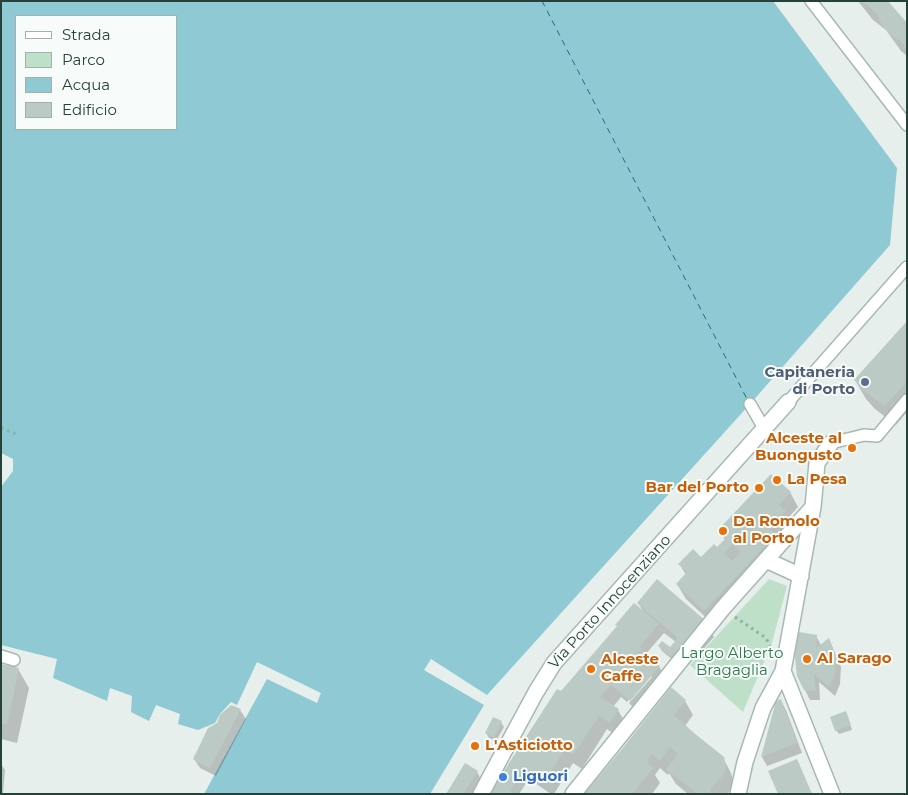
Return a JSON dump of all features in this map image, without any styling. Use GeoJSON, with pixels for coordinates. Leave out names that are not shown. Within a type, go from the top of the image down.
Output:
{"type":"FeatureCollection","features":[{"type":"Feature","properties":{"kind":"street","name":"Via Porto Innocenziano"},"geometry":{"type":"LineString","coordinates":[[481,794],[536,692],[554,663],[765,430],[788,402]]}},
{"type":"Feature","properties":{"kind":"street"},"geometry":{"type":"LineString","coordinates":[[738,794],[745,762],[762,708],[783,671],[801,576],[817,463],[831,443]]}},
{"type":"Feature","properties":{"kind":"street"},"geometry":{"type":"LineString","coordinates":[[573,794],[723,608],[812,507]]}},
{"type":"Feature","properties":{"kind":"street"},"geometry":{"type":"LineString","coordinates":[[766,560],[801,576]]}},
{"type":"Feature","properties":{"kind":"street"},"geometry":{"type":"LineString","coordinates":[[783,671],[832,794]]}},
{"type":"Feature","properties":{"kind":"lane"},"geometry":{"type":"LineString","coordinates":[[811,1],[907,126]]}},
{"type":"Feature","properties":{"kind":"lane"},"geometry":{"type":"LineString","coordinates":[[788,402],[907,267]]}},
{"type":"Feature","properties":{"kind":"lane"},"geometry":{"type":"LineString","coordinates":[[831,443],[864,435],[877,436],[907,400]]}},
{"type":"Feature","properties":{"kind":"lane"},"geometry":{"type":"LineString","coordinates":[[750,404],[765,430]]}},
{"type":"Feature","properties":{"kind":"lane"},"geometry":{"type":"LineString","coordinates":[[1,656],[14,660]]}},
{"type":"Feature","properties":{"kind":"path"},"geometry":{"type":"LineString","coordinates":[[723,608],[766,638],[783,671]]}},
{"type":"Feature","properties":{"kind":"green space","name":"Largo Alberto Bragaglia"},"geometry":{"type":"Polygon","coordinates":[[[769,579],[787,586],[772,643],[743,712],[690,665],[769,579]]]}},
{"type":"Feature","properties":{"kind":"water"},"geometry":{"type":"Polygon","coordinates":[[[1,1],[773,1],[897,168],[890,245],[750,404],[487,695],[431,659],[424,670],[484,705],[430,794],[204,794],[267,679],[317,703],[321,693],[257,662],[237,705],[231,702],[215,723],[198,730],[178,724],[180,714],[156,705],[149,721],[131,712],[132,696],[110,688],[107,701],[53,678],[57,659],[1,645],[1,487],[13,471],[13,459],[1,453],[1,1]]]}},
{"type":"Feature","properties":{"kind":"building"},"geometry":{"type":"Polygon","coordinates":[[[860,1],[888,1],[907,23],[907,50],[899,39],[897,40],[888,32],[878,19],[880,18],[869,6],[860,1]]]}},
{"type":"Feature","properties":{"kind":"building"},"geometry":{"type":"Polygon","coordinates":[[[907,321],[907,381],[885,406],[862,390],[864,388],[854,380],[907,321]]]}},
{"type":"Feature","properties":{"kind":"building"},"geometry":{"type":"Polygon","coordinates":[[[771,474],[791,492],[779,505],[786,511],[769,529],[776,534],[704,611],[676,584],[687,572],[678,564],[693,549],[701,557],[714,544],[717,547],[726,538],[718,530],[771,474]],[[733,544],[724,553],[732,561],[741,552],[733,544]]]}},
{"type":"Feature","properties":{"kind":"building"},"geometry":{"type":"Polygon","coordinates":[[[657,579],[707,622],[679,655],[675,652],[671,657],[658,646],[662,641],[670,647],[678,638],[637,603],[657,579]]]}},
{"type":"Feature","properties":{"kind":"building"},"geometry":{"type":"Polygon","coordinates":[[[634,603],[659,624],[640,646],[642,649],[634,658],[645,668],[652,659],[660,666],[630,701],[611,685],[600,697],[619,709],[610,723],[599,716],[573,755],[565,750],[544,781],[525,768],[510,791],[514,794],[489,794],[557,689],[561,691],[617,626],[615,625],[634,603]]]}},
{"type":"Feature","properties":{"kind":"building"},"geometry":{"type":"Polygon","coordinates":[[[799,632],[817,635],[816,648],[829,638],[836,656],[835,674],[829,687],[814,674],[816,691],[804,690],[797,676],[794,648],[799,632]]]}},
{"type":"Feature","properties":{"kind":"building"},"geometry":{"type":"Polygon","coordinates":[[[1,664],[19,668],[7,725],[1,723],[1,664]]]}},
{"type":"Feature","properties":{"kind":"building"},"geometry":{"type":"Polygon","coordinates":[[[671,687],[686,700],[674,715],[724,757],[725,773],[710,789],[712,794],[698,794],[666,770],[678,754],[670,747],[660,761],[652,754],[647,762],[653,768],[632,794],[584,794],[622,749],[671,687]]]}},
{"type":"Feature","properties":{"kind":"building"},"geometry":{"type":"Polygon","coordinates":[[[781,699],[797,743],[761,757],[776,701],[781,699]]]}},
{"type":"Feature","properties":{"kind":"building"},"geometry":{"type":"Polygon","coordinates":[[[231,705],[241,709],[210,768],[193,759],[208,728],[217,723],[220,715],[231,705]]]}},
{"type":"Feature","properties":{"kind":"building"},"geometry":{"type":"Polygon","coordinates":[[[846,711],[851,725],[835,731],[830,717],[846,711]]]}},
{"type":"Feature","properties":{"kind":"building"},"geometry":{"type":"Polygon","coordinates":[[[493,717],[502,721],[494,738],[485,733],[493,717]]]}},
{"type":"Feature","properties":{"kind":"building"},"geometry":{"type":"Polygon","coordinates":[[[797,759],[812,794],[778,794],[768,771],[797,759]]]}},
{"type":"Feature","properties":{"kind":"building"},"geometry":{"type":"Polygon","coordinates":[[[465,763],[478,771],[463,794],[446,794],[465,763]]]}},
{"type":"Feature","properties":{"kind":"ferry route"},"geometry":{"type":"LineString","coordinates":[[542,1],[747,399]]}},
{"type":"Feature","properties":{"kind":"place","name":"Capitaneria di Porto"},"geometry":{"type":"Point","coordinates":[865,382]}},
{"type":"Feature","properties":{"kind":"place","name":"Alceste al Buongusto"},"geometry":{"type":"Point","coordinates":[852,448]}},
{"type":"Feature","properties":{"kind":"place","name":"La Pesa"},"geometry":{"type":"Point","coordinates":[777,480]}},
{"type":"Feature","properties":{"kind":"place","name":"Bar del Porto"},"geometry":{"type":"Point","coordinates":[759,488]}},
{"type":"Feature","properties":{"kind":"place","name":"Da Romolo al Porto"},"geometry":{"type":"Point","coordinates":[723,531]}},
{"type":"Feature","properties":{"kind":"place","name":"Al Sarago"},"geometry":{"type":"Point","coordinates":[807,659]}},
{"type":"Feature","properties":{"kind":"place","name":"Alceste Caffe"},"geometry":{"type":"Point","coordinates":[591,669]}},
{"type":"Feature","properties":{"kind":"place","name":"L'Asticiotto"},"geometry":{"type":"Point","coordinates":[475,746]}},
{"type":"Feature","properties":{"kind":"place","name":"Liguori"},"geometry":{"type":"Point","coordinates":[503,777]}}]}
